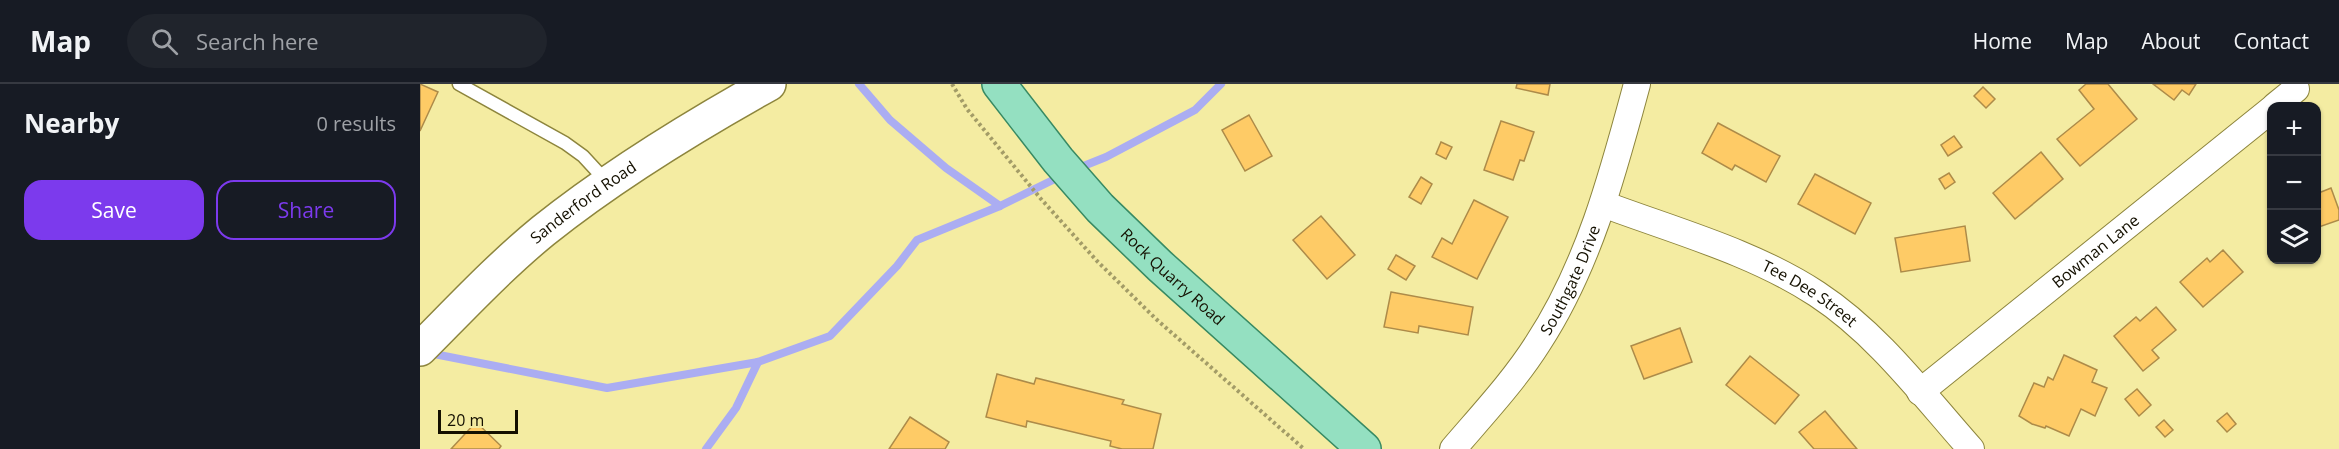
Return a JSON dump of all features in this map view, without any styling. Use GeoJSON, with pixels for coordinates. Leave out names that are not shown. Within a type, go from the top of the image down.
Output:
{"type":"FeatureCollection","features":[{"type":"Feature","properties":{"kind":"main road","name":"Rock Quarry Road"},"geometry":{"type":"LineString","coordinates":[[999,84],[1058,160],[1100,208],[1160,266],[1364,449]]}},
{"type":"Feature","properties":{"kind":"street","name":"Sanderford Road"},"geometry":{"type":"LineString","coordinates":[[420,349],[541,232],[607,183],[668,142],[769,84]]}},
{"type":"Feature","properties":{"kind":"street","name":"Southgate Drive"},"geometry":{"type":"LineString","coordinates":[[1453,449],[1538,344],[1560,304],[1603,204],[1637,84]]}},
{"type":"Feature","properties":{"kind":"street","name":"Bowman Lane"},"geometry":{"type":"LineString","coordinates":[[2280,102],[2296,89]]}},
{"type":"Feature","properties":{"kind":"street","name":"Bowman Lane"},"geometry":{"type":"LineString","coordinates":[[1920,392],[2267,113]]}},
{"type":"Feature","properties":{"kind":"street","name":"Tee Dee Street"},"geometry":{"type":"LineString","coordinates":[[1603,204],[1742,255],[1818,294],[1876,342],[1971,449]]}},
{"type":"Feature","properties":{"kind":"lane"},"geometry":{"type":"LineString","coordinates":[[459,84],[565,143],[583,156],[607,183]]}},
{"type":"Feature","properties":{"kind":"path"},"geometry":{"type":"LineString","coordinates":[[952,84],[967,109],[1041,199],[1097,261],[1156,320],[1304,449]]}},
{"type":"Feature","properties":{"kind":"building"},"geometry":{"type":"Polygon","coordinates":[[[420,84],[438,92],[420,131],[420,84]]]}},
{"type":"Feature","properties":{"kind":"building"},"geometry":{"type":"Polygon","coordinates":[[[1517,84],[1550,84],[1548,95],[1516,88],[1517,84]]]}},
{"type":"Feature","properties":{"kind":"building"},"geometry":{"type":"Polygon","coordinates":[[[2086,84],[2108,84],[2137,119],[2080,166],[2057,139],[2094,109],[2079,90],[2086,84]]]}},
{"type":"Feature","properties":{"kind":"building"},"geometry":{"type":"Polygon","coordinates":[[[2153,84],[2196,84],[2189,95],[2182,90],[2174,100],[2153,84]]]}},
{"type":"Feature","properties":{"kind":"building"},"geometry":{"type":"Polygon","coordinates":[[[1983,87],[1995,99],[1986,108],[1974,96],[1983,87]]]}},
{"type":"Feature","properties":{"kind":"building"},"geometry":{"type":"Polygon","coordinates":[[[1249,115],[1272,156],[1245,171],[1222,130],[1249,115]]]}},
{"type":"Feature","properties":{"kind":"building"},"geometry":{"type":"Polygon","coordinates":[[[1501,121],[1534,132],[1524,161],[1520,160],[1513,180],[1484,170],[1501,121]]]}},
{"type":"Feature","properties":{"kind":"building"},"geometry":{"type":"Polygon","coordinates":[[[1718,123],[1780,156],[1766,182],[1735,165],[1732,170],[1702,153],[1718,123]]]}},
{"type":"Feature","properties":{"kind":"building"},"geometry":{"type":"Polygon","coordinates":[[[1954,136],[1962,147],[1948,156],[1941,145],[1954,136]]]}},
{"type":"Feature","properties":{"kind":"building"},"geometry":{"type":"Polygon","coordinates":[[[1441,142],[1452,147],[1446,159],[1436,154],[1441,142]]]}},
{"type":"Feature","properties":{"kind":"building"},"geometry":{"type":"Polygon","coordinates":[[[2041,152],[2063,179],[2015,219],[1993,193],[2041,152]]]}},
{"type":"Feature","properties":{"kind":"building"},"geometry":{"type":"Polygon","coordinates":[[[1949,173],[1955,182],[1945,189],[1939,179],[1949,173]]]}},
{"type":"Feature","properties":{"kind":"building"},"geometry":{"type":"Polygon","coordinates":[[[1815,174],[1871,203],[1855,234],[1798,204],[1815,174]]]}},
{"type":"Feature","properties":{"kind":"building"},"geometry":{"type":"Polygon","coordinates":[[[1421,177],[1432,184],[1421,204],[1409,197],[1421,177]]]}},
{"type":"Feature","properties":{"kind":"building"},"geometry":{"type":"Polygon","coordinates":[[[2331,188],[2339,210],[2339,220],[2321,226],[2321,210],[2321,192],[2331,188]]]}},
{"type":"Feature","properties":{"kind":"building"},"geometry":{"type":"Polygon","coordinates":[[[1474,200],[1508,217],[1477,279],[1432,257],[1442,238],[1452,244],[1474,200]]]}},
{"type":"Feature","properties":{"kind":"building"},"geometry":{"type":"Polygon","coordinates":[[[1321,216],[1355,255],[1327,279],[1293,240],[1321,216]]]}},
{"type":"Feature","properties":{"kind":"building"},"geometry":{"type":"Polygon","coordinates":[[[1965,226],[1970,261],[1901,272],[1895,238],[1965,226]]]}},
{"type":"Feature","properties":{"kind":"building"},"geometry":{"type":"Polygon","coordinates":[[[2223,250],[2243,272],[2203,307],[2180,282],[2207,258],[2210,262],[2223,250]]]}},
{"type":"Feature","properties":{"kind":"building"},"geometry":{"type":"Polygon","coordinates":[[[1396,255],[1415,266],[1406,280],[1388,269],[1396,255]]]}},
{"type":"Feature","properties":{"kind":"building"},"geometry":{"type":"Polygon","coordinates":[[[1391,292],[1473,307],[1468,335],[1419,326],[1418,333],[1384,327],[1391,292]]]}},
{"type":"Feature","properties":{"kind":"building"},"geometry":{"type":"Polygon","coordinates":[[[2156,307],[2176,330],[2152,350],[2159,358],[2143,371],[2114,336],[2136,317],[2140,321],[2156,307]]]}},
{"type":"Feature","properties":{"kind":"building"},"geometry":{"type":"Polygon","coordinates":[[[1680,328],[1692,362],[1644,379],[1631,346],[1680,328]]]}},
{"type":"Feature","properties":{"kind":"building"},"geometry":{"type":"Polygon","coordinates":[[[2064,355],[2097,370],[2092,382],[2107,388],[2095,416],[2081,409],[2069,436],[2046,426],[2045,428],[2032,424],[2019,416],[2034,383],[2044,387],[2048,377],[2053,380],[2064,355]]]}},
{"type":"Feature","properties":{"kind":"building"},"geometry":{"type":"Polygon","coordinates":[[[1750,356],[1799,395],[1775,424],[1726,385],[1750,356]]]}},
{"type":"Feature","properties":{"kind":"building"},"geometry":{"type":"Polygon","coordinates":[[[997,374],[1034,384],[1036,378],[1124,400],[1122,404],[1161,414],[1153,449],[1122,449],[1110,446],[1111,441],[1027,421],[1026,427],[986,417],[997,374]]]}},
{"type":"Feature","properties":{"kind":"building"},"geometry":{"type":"Polygon","coordinates":[[[2137,389],[2151,405],[2139,416],[2125,399],[2137,389]]]}},
{"type":"Feature","properties":{"kind":"building"},"geometry":{"type":"Polygon","coordinates":[[[1825,411],[1857,449],[1814,449],[1799,432],[1825,411]]]}},
{"type":"Feature","properties":{"kind":"building"},"geometry":{"type":"Polygon","coordinates":[[[2227,413],[2236,424],[2227,432],[2217,421],[2227,413]]]}},
{"type":"Feature","properties":{"kind":"building"},"geometry":{"type":"Polygon","coordinates":[[[910,417],[949,442],[945,449],[889,449],[910,417]]]}},
{"type":"Feature","properties":{"kind":"building"},"geometry":{"type":"Polygon","coordinates":[[[2164,420],[2173,430],[2165,437],[2156,427],[2164,420]]]}},
{"type":"Feature","properties":{"kind":"building"},"geometry":{"type":"Polygon","coordinates":[[[476,422],[501,446],[499,449],[451,449],[476,422]]]}},
{"type":"Feature","properties":{"kind":"waterway"},"geometry":{"type":"LineString","coordinates":[[859,84],[890,120],[946,168],[1000,206]]}},
{"type":"Feature","properties":{"kind":"waterway"},"geometry":{"type":"LineString","coordinates":[[1076,169],[1106,157],[1195,110],[1221,84]]}},
{"type":"Feature","properties":{"kind":"waterway"},"geometry":{"type":"LineString","coordinates":[[429,353],[607,388],[758,362],[830,336],[897,266],[917,240],[1000,206],[1061,176]]}},
{"type":"Feature","properties":{"kind":"waterway"},"geometry":{"type":"LineString","coordinates":[[706,449],[736,408],[758,362]]}}]}
